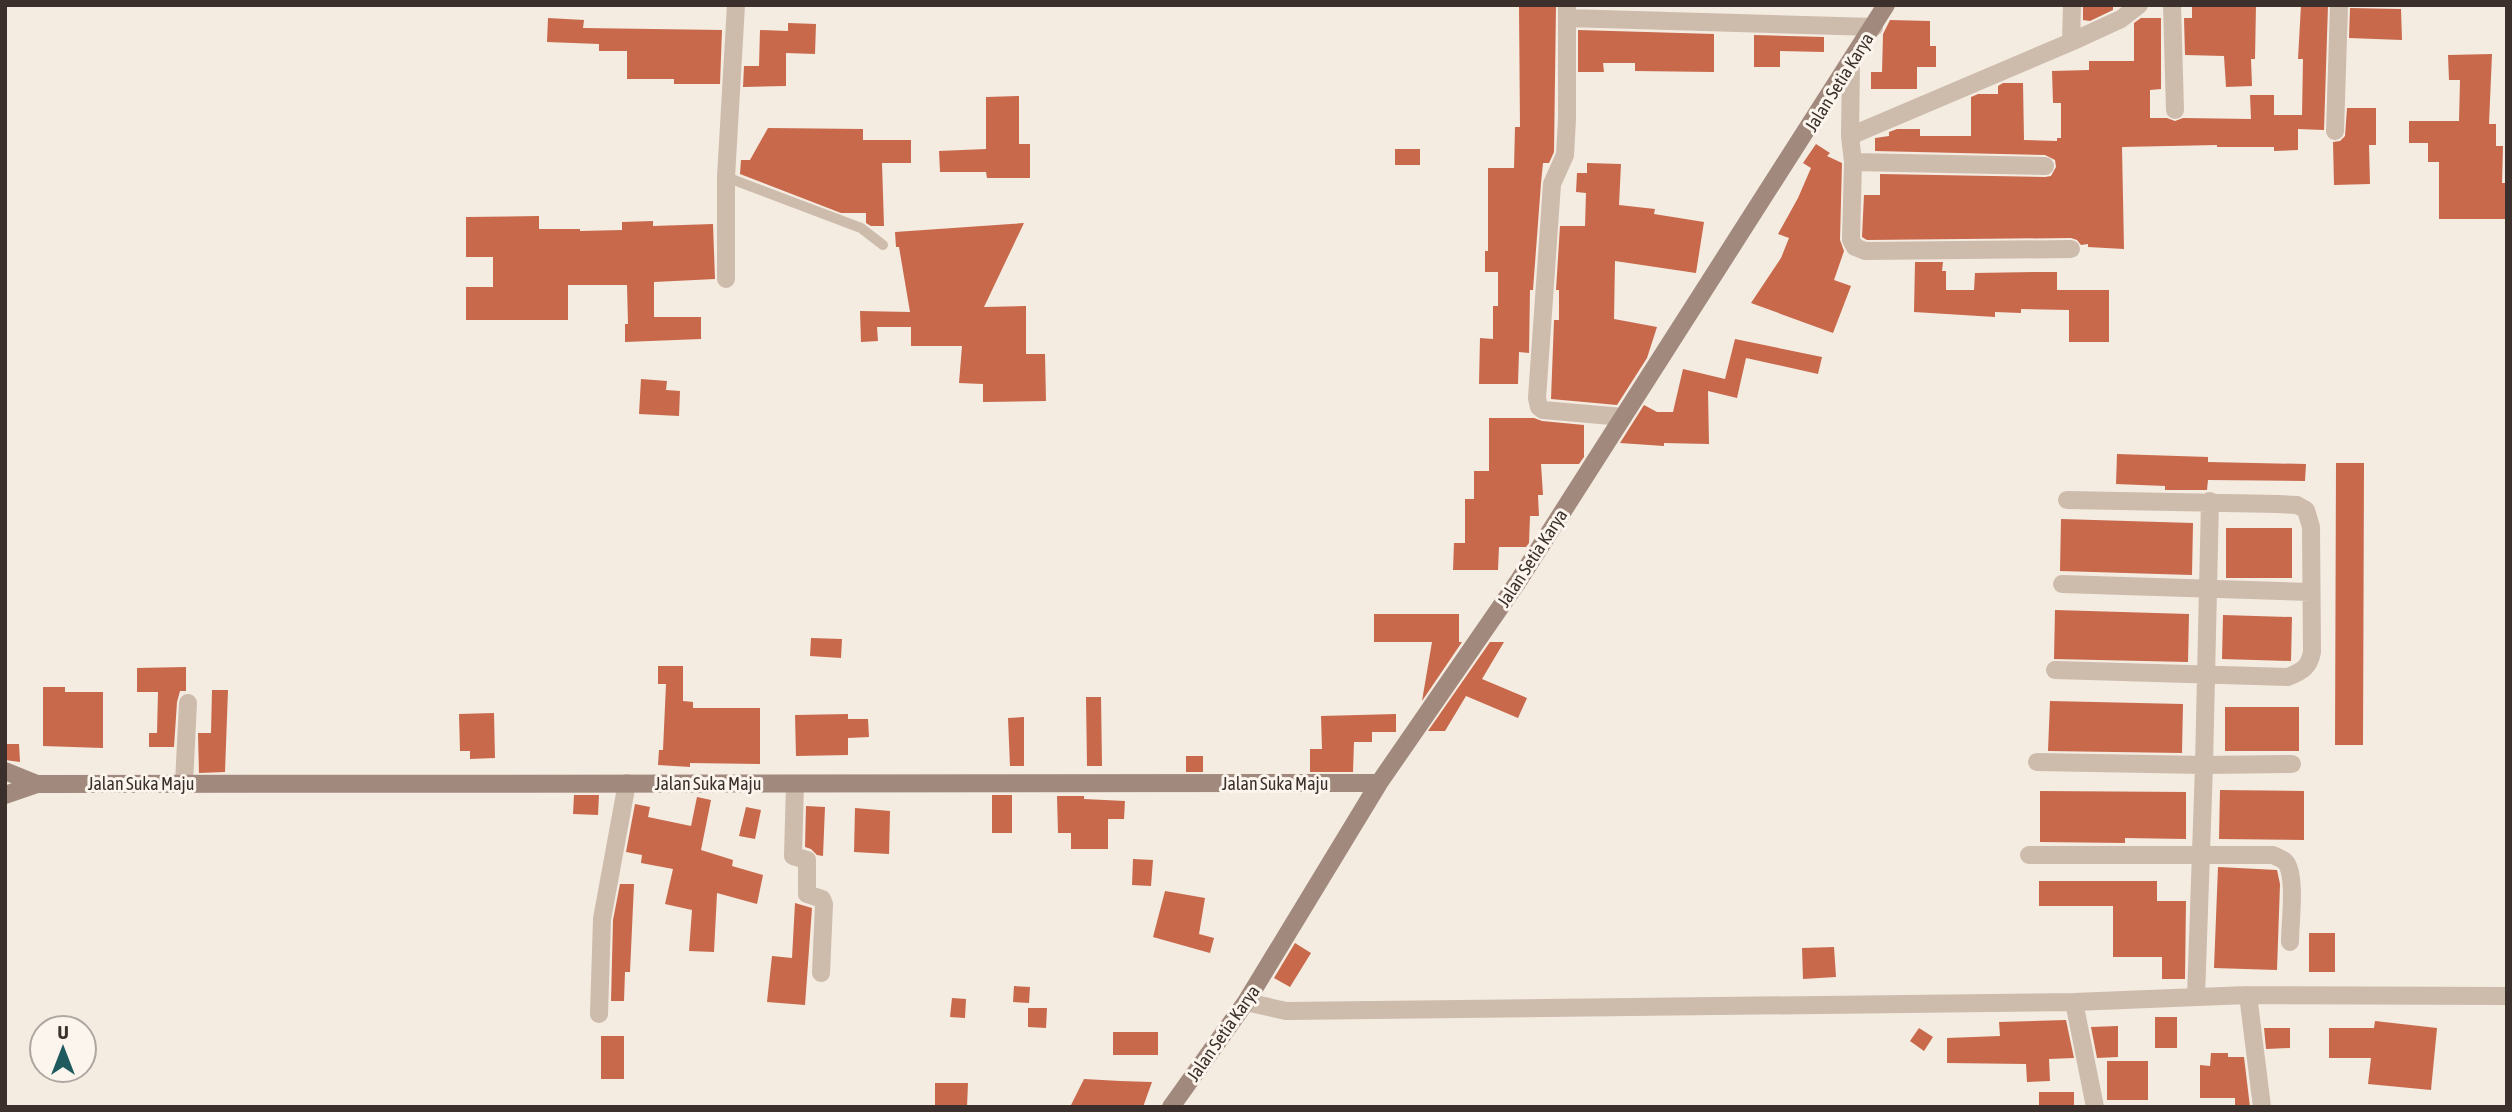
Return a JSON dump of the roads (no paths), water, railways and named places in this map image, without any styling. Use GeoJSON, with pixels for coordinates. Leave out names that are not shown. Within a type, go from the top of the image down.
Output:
{"type":"FeatureCollection","features":[{"type":"Feature","properties":{"kind":"street"},"geometry":{"type":"LineString","coordinates":[[726,279],[726,177],[736,5]]}},
{"type":"Feature","properties":{"kind":"street","name":"Jalan Setia Karya"},"geometry":{"type":"LineString","coordinates":[[1171,1107],[1246,1002],[1379,783],[1519,580],[1886,5]]}},
{"type":"Feature","properties":{"kind":"street"},"geometry":{"type":"LineString","coordinates":[[2071,42],[2072,5]]}},
{"type":"Feature","properties":{"kind":"street"},"geometry":{"type":"LineString","coordinates":[[1850,136],[2071,42],[2121,19],[2139,5]]}},
{"type":"Feature","properties":{"kind":"street"},"geometry":{"type":"LineString","coordinates":[[2172,5],[2175,110]]}},
{"type":"Feature","properties":{"kind":"street"},"geometry":{"type":"LineString","coordinates":[[2334,131],[2339,5]]}},
{"type":"Feature","properties":{"kind":"street"},"geometry":{"type":"LineString","coordinates":[[1623,417],[1544,410],[1539,407],[1536,398],[1552,184],[1565,155],[1567,12],[1874,27]]}},
{"type":"Feature","properties":{"kind":"street"},"geometry":{"type":"LineString","coordinates":[[1851,63],[1851,240],[1855,247],[1865,251],[2071,249]]}},
{"type":"Feature","properties":{"kind":"street"},"geometry":{"type":"LineString","coordinates":[[1853,162],[2045,166]]}},
{"type":"Feature","properties":{"kind":"street"},"geometry":{"type":"LineString","coordinates":[[2055,670],[2288,677],[2303,671],[2310,663],[2312,652],[2311,527],[2306,510],[2297,505],[2210,501],[2067,500]]}},
{"type":"Feature","properties":{"kind":"street"},"geometry":{"type":"LineString","coordinates":[[2196,997],[2210,501]]}},
{"type":"Feature","properties":{"kind":"street"},"geometry":{"type":"LineString","coordinates":[[2062,584],[2311,592]]}},
{"type":"Feature","properties":{"kind":"street"},"geometry":{"type":"LineString","coordinates":[[184,783],[188,703]]}},
{"type":"Feature","properties":{"kind":"street"},"geometry":{"type":"LineString","coordinates":[[2037,762],[2292,764]]}},
{"type":"Feature","properties":{"kind":"street","name":"Jalan Suka Maju"},"geometry":{"type":"LineString","coordinates":[[5,771],[37,784]]}},
{"type":"Feature","properties":{"kind":"street"},"geometry":{"type":"LineString","coordinates":[[599,1014],[602,919],[627,783]]}},
{"type":"Feature","properties":{"kind":"street","name":"Jalan Suka Maju"},"geometry":{"type":"LineString","coordinates":[[5,795],[37,784],[1379,783]]}},
{"type":"Feature","properties":{"kind":"street"},"geometry":{"type":"LineString","coordinates":[[795,784],[793,856],[807,860],[807,894],[822,899],[824,904],[821,973]]}},
{"type":"Feature","properties":{"kind":"street"},"geometry":{"type":"LineString","coordinates":[[2029,855],[2273,855],[2285,860],[2291,881],[2290,942]]}},
{"type":"Feature","properties":{"kind":"street"},"geometry":{"type":"LineString","coordinates":[[1246,1002],[1278,1009],[2074,1002],[2248,995],[2507,996]]}},
{"type":"Feature","properties":{"kind":"street"},"geometry":{"type":"LineString","coordinates":[[2248,995],[2262,1107]]}},
{"type":"Feature","properties":{"kind":"street"},"geometry":{"type":"LineString","coordinates":[[2074,1002],[2095,1107]]}},
{"type":"Feature","properties":{"kind":"lane"},"geometry":{"type":"LineString","coordinates":[[726,177],[861,228],[883,245]]}}]}
